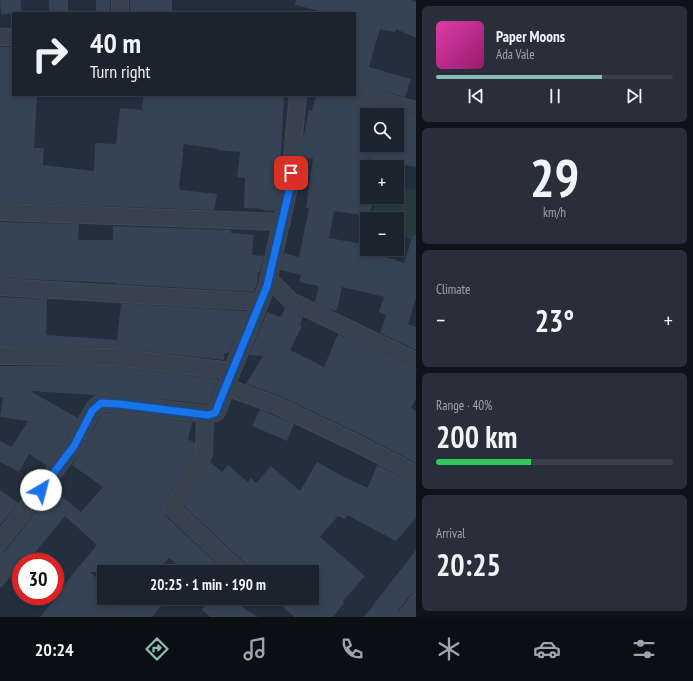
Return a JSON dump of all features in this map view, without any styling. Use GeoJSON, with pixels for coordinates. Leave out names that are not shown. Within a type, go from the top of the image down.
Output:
{"type":"FeatureCollection","features":[{"type":"Feature","properties":{"kind":"street"},"geometry":{"type":"LineString","coordinates":[[120,0],[120,12]]}},
{"type":"Feature","properties":{"kind":"street"},"geometry":{"type":"LineString","coordinates":[[0,37],[12,37]]}},
{"type":"Feature","properties":{"kind":"street"},"geometry":{"type":"LineString","coordinates":[[356,94],[416,110]]}},
{"type":"Feature","properties":{"kind":"street"},"geometry":{"type":"LineString","coordinates":[[0,542],[74,446],[92,411],[101,403],[205,414],[217,412],[267,286],[290,187],[298,96]]}},
{"type":"Feature","properties":{"kind":"street"},"geometry":{"type":"LineString","coordinates":[[0,212],[282,222]]}},
{"type":"Feature","properties":{"kind":"street"},"geometry":{"type":"LineString","coordinates":[[269,278],[291,301],[416,361]]}},
{"type":"Feature","properties":{"kind":"street"},"geometry":{"type":"LineString","coordinates":[[0,287],[260,302]]}},
{"type":"Feature","properties":{"kind":"street"},"geometry":{"type":"LineString","coordinates":[[0,356],[114,357],[232,371]]}},
{"type":"Feature","properties":{"kind":"street"},"geometry":{"type":"LineString","coordinates":[[226,387],[276,405],[360,444],[416,474]]}},
{"type":"Feature","properties":{"kind":"street"},"geometry":{"type":"LineString","coordinates":[[205,414],[204,454],[173,509],[233,565]]}},
{"type":"Feature","properties":{"kind":"street"},"geometry":{"type":"LineString","coordinates":[[406,617],[416,604]]}},
{"type":"Feature","properties":{"kind":"street"},"geometry":{"type":"LineString","coordinates":[[100,617],[109,605]]}},
{"type":"Feature","properties":{"kind":"green space"},"geometry":{"type":"Polygon","coordinates":[[[404,188],[416,190],[416,241],[404,237],[404,212],[373,212],[374,204],[404,204],[404,188]]]}},
{"type":"Feature","properties":{"kind":"building"},"geometry":{"type":"Polygon","coordinates":[[[0,0],[21,0],[21,12],[1,14],[0,0]]]}},
{"type":"Feature","properties":{"kind":"building"},"geometry":{"type":"Polygon","coordinates":[[[49,0],[68,0],[68,12],[49,12],[49,0]]]}},
{"type":"Feature","properties":{"kind":"building"},"geometry":{"type":"Polygon","coordinates":[[[96,0],[110,0],[110,12],[96,12],[96,0]]]}},
{"type":"Feature","properties":{"kind":"building"},"geometry":{"type":"Polygon","coordinates":[[[130,0],[172,0],[172,12],[130,12],[130,0]]]}},
{"type":"Feature","properties":{"kind":"building"},"geometry":{"type":"Polygon","coordinates":[[[296,0],[411,0],[416,2],[416,38],[396,29],[395,32],[380,29],[369,67],[411,79],[405,97],[356,85],[356,12],[324,12],[295,5],[296,0]]]}},
{"type":"Feature","properties":{"kind":"building"},"geometry":{"type":"Polygon","coordinates":[[[0,47],[12,47],[12,96],[37,96],[34,148],[44,148],[43,165],[94,171],[95,143],[116,144],[120,108],[142,110],[143,96],[284,96],[279,189],[274,211],[244,208],[245,178],[237,177],[240,152],[184,144],[179,187],[180,190],[217,194],[214,210],[0,203],[0,47]]]}},
{"type":"Feature","properties":{"kind":"building"},"geometry":{"type":"Polygon","coordinates":[[[316,96],[346,96],[348,100],[353,103],[373,108],[360,108],[360,152],[404,152],[404,116],[416,119],[416,167],[404,165],[404,160],[378,160],[367,158],[367,160],[360,160],[360,204],[372,204],[370,212],[360,212],[360,215],[334,211],[329,238],[360,244],[360,256],[383,256],[404,263],[413,235],[416,235],[416,298],[408,324],[416,327],[416,350],[380,333],[386,315],[379,312],[384,297],[342,287],[337,311],[329,309],[315,302],[319,286],[299,282],[301,275],[280,270],[284,253],[299,257],[309,208],[306,208],[313,159],[301,157],[309,110],[312,111],[316,96]]]}},
{"type":"Feature","properties":{"kind":"building"},"geometry":{"type":"Polygon","coordinates":[[[0,222],[79,224],[78,240],[113,240],[113,226],[231,230],[231,233],[254,235],[252,255],[264,256],[260,272],[258,272],[257,284],[254,292],[115,284],[116,283],[0,278],[0,222]]]}},
{"type":"Feature","properties":{"kind":"building"},"geometry":{"type":"Polygon","coordinates":[[[0,297],[47,299],[46,335],[117,340],[121,303],[247,311],[229,353],[224,353],[224,360],[114,348],[0,347],[0,297]]]}},
{"type":"Feature","properties":{"kind":"building"},"geometry":{"type":"Polygon","coordinates":[[[285,308],[303,317],[300,325],[302,326],[290,350],[324,367],[338,334],[416,370],[416,398],[411,408],[416,411],[416,463],[364,436],[280,396],[246,384],[263,356],[249,355],[267,312],[281,317],[285,308]]]}},
{"type":"Feature","properties":{"kind":"building"},"geometry":{"type":"Polygon","coordinates":[[[0,366],[113,366],[219,379],[210,404],[120,395],[30,391],[78,418],[66,441],[47,466],[29,454],[19,472],[0,462],[0,441],[12,447],[28,421],[0,417],[3,397],[0,397],[0,366]]]}},
{"type":"Feature","properties":{"kind":"building"},"geometry":{"type":"Polygon","coordinates":[[[260,409],[294,424],[287,441],[252,426],[260,409]]]}},
{"type":"Feature","properties":{"kind":"building"},"geometry":{"type":"Polygon","coordinates":[[[102,413],[118,413],[192,422],[188,439],[195,443],[195,451],[166,500],[164,511],[166,516],[218,565],[178,565],[169,558],[162,565],[97,565],[97,572],[90,572],[97,578],[98,605],[91,617],[40,617],[50,605],[64,605],[64,585],[97,545],[65,516],[34,553],[12,553],[12,575],[0,589],[0,551],[4,551],[8,548],[53,489],[81,512],[103,487],[72,465],[102,413]]]}},
{"type":"Feature","properties":{"kind":"building"},"geometry":{"type":"Polygon","coordinates":[[[210,462],[222,472],[228,465],[248,482],[251,478],[256,483],[271,466],[300,491],[317,462],[368,488],[377,465],[416,483],[416,518],[396,541],[347,515],[345,519],[338,516],[320,537],[365,576],[342,602],[344,603],[333,617],[294,617],[281,605],[319,605],[319,565],[247,565],[184,506],[210,462]]]}},
{"type":"Feature","properties":{"kind":"building"},"geometry":{"type":"Polygon","coordinates":[[[0,490],[18,503],[0,526],[0,490]]]}},
{"type":"Feature","properties":{"kind":"building"},"geometry":{"type":"Polygon","coordinates":[[[416,550],[416,595],[412,595],[408,598],[398,611],[397,617],[364,617],[416,550]]]}},
{"type":"Feature","properties":{"kind":"building"},"geometry":{"type":"Polygon","coordinates":[[[121,605],[162,605],[152,617],[112,617],[121,605]]]}},
{"type":"Feature","properties":{"kind":"building"},"geometry":{"type":"Polygon","coordinates":[[[206,605],[242,605],[241,606],[258,617],[210,617],[202,610],[206,605]]]}},
{"type":"Feature","properties":{"kind":"route"},"geometry":{"type":"LineString","coordinates":[[41,490],[74,446],[92,411],[101,403],[208,415],[217,412],[267,286],[290,187],[291,173]]}}]}
